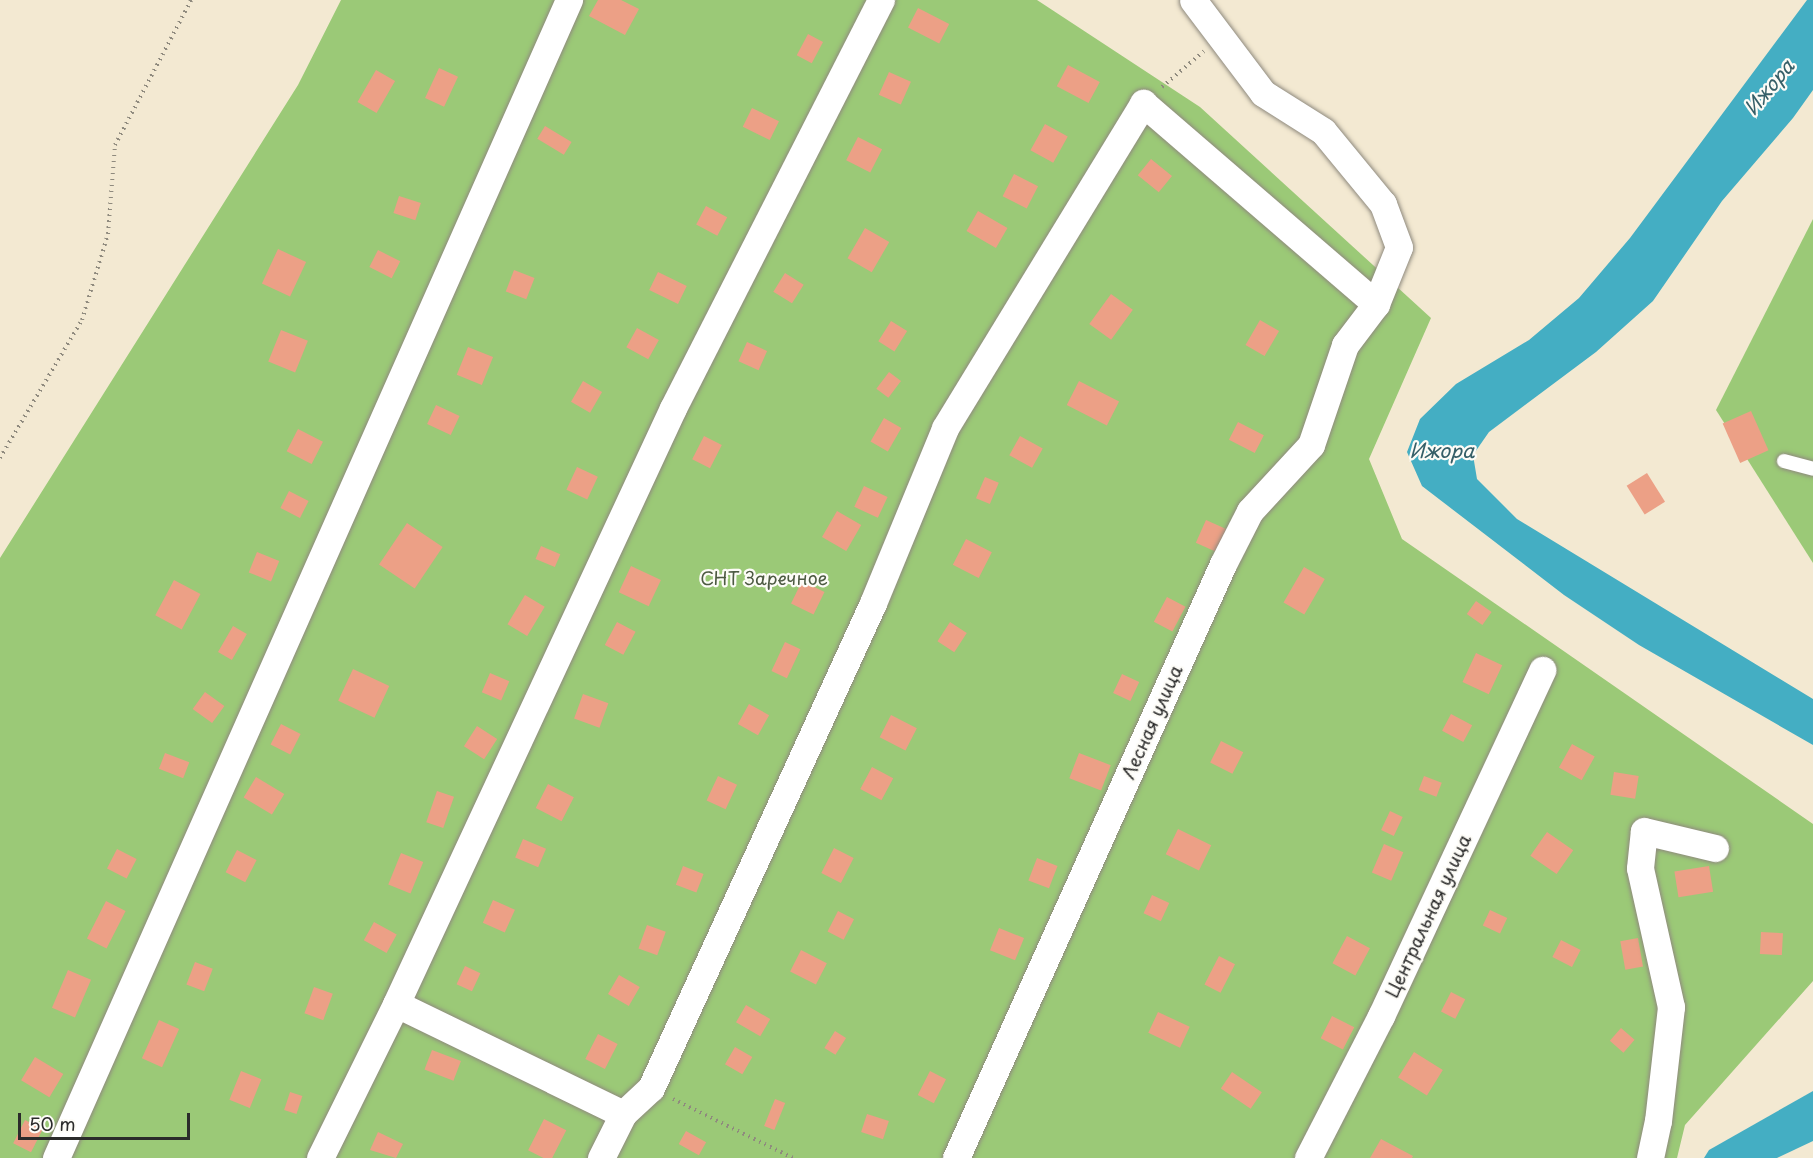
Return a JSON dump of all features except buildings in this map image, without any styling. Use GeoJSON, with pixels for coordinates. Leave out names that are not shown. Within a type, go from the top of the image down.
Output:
{"type":"FeatureCollection","features":[{"type":"Feature","properties":{"kind":"street"},"geometry":{"type":"LineString","coordinates":[[56,1158],[569,0]]}},
{"type":"Feature","properties":{"kind":"street"},"geometry":{"type":"LineString","coordinates":[[320,1158],[396,1004],[673,408],[881,0]]}},
{"type":"Feature","properties":{"kind":"street","name":"Лесная улица"},"geometry":{"type":"LineString","coordinates":[[956,1158],[1223,564],[1250,511],[1311,446],[1345,345],[1376,304],[1399,247],[1383,204],[1323,131],[1263,93],[1193,0]]}},
{"type":"Feature","properties":{"kind":"street"},"geometry":{"type":"LineString","coordinates":[[601,1158],[623,1114],[651,1088],[873,603],[945,428],[1143,103],[1376,304]]}},
{"type":"Feature","properties":{"kind":"street","name":"Центральная улица"},"geometry":{"type":"LineString","coordinates":[[1308,1158],[1382,1016],[1542,670]]}},
{"type":"Feature","properties":{"kind":"street"},"geometry":{"type":"LineString","coordinates":[[1650,1158],[1658,1120],[1671,1007],[1640,868],[1644,831],[1715,848]]}},
{"type":"Feature","properties":{"kind":"street"},"geometry":{"type":"LineString","coordinates":[[396,1004],[623,1114]]}},
{"type":"Feature","properties":{"kind":"lane"},"geometry":{"type":"LineString","coordinates":[[1784,461],[1813,469]]}},
{"type":"Feature","properties":{"kind":"path"},"geometry":{"type":"LineString","coordinates":[[0,458],[82,320],[108,234],[115,145],[191,0]]}},
{"type":"Feature","properties":{"kind":"path"},"geometry":{"type":"LineString","coordinates":[[1143,103],[1220,37]]}},
{"type":"Feature","properties":{"kind":"path"},"geometry":{"type":"LineString","coordinates":[[651,1088],[793,1158]]}},
{"type":"Feature","properties":{"kind":"green space","name":"СНТ Заречное"},"geometry":{"type":"Polygon","coordinates":[[[341,0],[1037,0],[1200,107],[1431,318],[1369,459],[1402,539],[1813,824],[1813,981],[1685,1125],[1677,1158],[0,1158],[0,558],[298,85],[341,0]]]}},
{"type":"Feature","properties":{"kind":"green space"},"geometry":{"type":"Polygon","coordinates":[[[1813,219],[1813,563],[1716,410],[1813,219]]]}},
{"type":"Feature","properties":{"kind":"water","name":"Ижора"},"geometry":{"type":"Polygon","coordinates":[[[1807,0],[1813,0],[1813,90],[1793,118],[1722,201],[1653,301],[1596,352],[1489,432],[1473,455],[1477,479],[1517,519],[1813,699],[1813,745],[1639,645],[1564,595],[1422,486],[1407,452],[1420,419],[1456,384],[1529,340],[1579,298],[1630,238],[1807,0]]]}},
{"type":"Feature","properties":{"kind":"water"},"geometry":{"type":"Polygon","coordinates":[[[1813,1091],[1813,1141],[1777,1158],[1704,1158],[1709,1150],[1813,1091]]]}}]}
